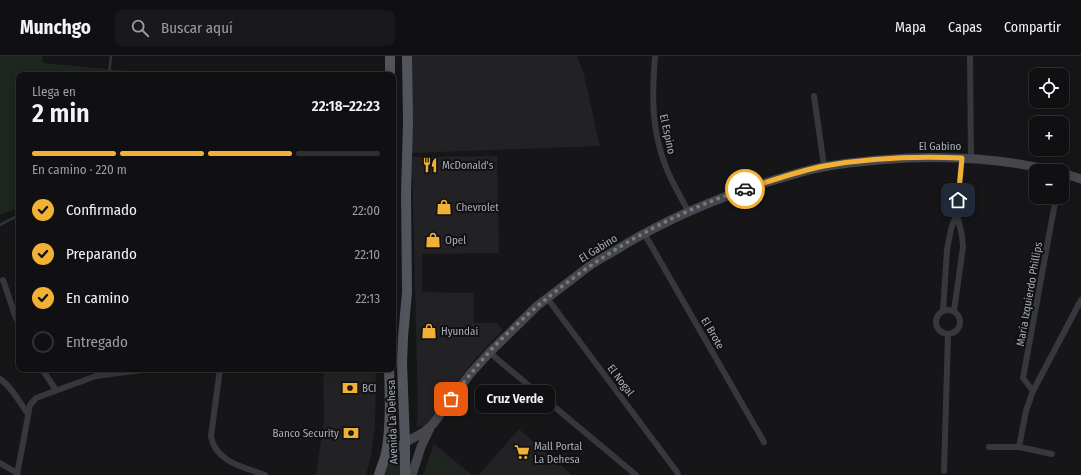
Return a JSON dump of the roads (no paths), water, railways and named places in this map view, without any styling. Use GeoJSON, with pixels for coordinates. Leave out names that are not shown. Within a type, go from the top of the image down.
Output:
{"type":"FeatureCollection","features":[{"type":"Feature","properties":{"kind":"main road"},"geometry":{"type":"LineString","coordinates":[[390,56],[390,72]]}},
{"type":"Feature","properties":{"kind":"main road","name":"Avenida La Dehesa"},"geometry":{"type":"LineString","coordinates":[[405,475],[402,363],[407,292],[407,56]]}},
{"type":"Feature","properties":{"kind":"main road","name":"El Gabino"},"geometry":{"type":"LineString","coordinates":[[386,454],[424,432],[432,424],[470,374],[490,352],[547,298],[589,267],[644,233],[688,211],[746,188],[824,166],[863,161],[930,157],[966,158],[1029,166]]}},
{"type":"Feature","properties":{"kind":"main road"},"geometry":{"type":"LineString","coordinates":[[1069,175],[1081,179]]}},
{"type":"Feature","properties":{"kind":"main road","name":"Avenida La Dehesa"},"geometry":{"type":"LineString","coordinates":[[379,475],[386,454],[389,424],[389,372]]}},
{"type":"Feature","properties":{"kind":"main road","name":"El Gabino"},"geometry":{"type":"LineString","coordinates":[[412,475],[421,447],[432,424]]}},
{"type":"Feature","properties":{"kind":"street","name":"El Espino"},"geometry":{"type":"LineString","coordinates":[[655,56],[652,99],[655,128],[666,168],[688,211]]}},
{"type":"Feature","properties":{"kind":"street"},"geometry":{"type":"LineString","coordinates":[[943,311],[947,250],[957,214],[966,158],[970,56]]}},
{"type":"Feature","properties":{"kind":"street"},"geometry":{"type":"LineString","coordinates":[[814,96],[824,166]]}},
{"type":"Feature","properties":{"kind":"street","name":"María Izquierdo Phillips"},"geometry":{"type":"LineString","coordinates":[[1033,391],[1023,378],[1055,204]]}},
{"type":"Feature","properties":{"kind":"street"},"geometry":{"type":"LineString","coordinates":[[954,311],[963,247],[957,214]]}},
{"type":"Feature","properties":{"kind":"street","name":"El Brote"},"geometry":{"type":"LineString","coordinates":[[644,233],[764,442]]}},
{"type":"Feature","properties":{"kind":"street"},"geometry":{"type":"LineString","coordinates":[[3,280],[16,318]]}},
{"type":"Feature","properties":{"kind":"street","name":"El Nogal"},"geometry":{"type":"LineString","coordinates":[[547,298],[678,475]]}},
{"type":"Feature","properties":{"kind":"street"},"geometry":{"type":"LineString","coordinates":[[1018,447],[1026,411],[1033,391],[1081,300]]}},
{"type":"Feature","properties":{"kind":"street"},"geometry":{"type":"LineString","coordinates":[[943,311],[954,311],[959,316],[961,324],[960,327],[955,332],[948,334],[940,332],[936,325],[937,316],[943,311]]}},
{"type":"Feature","properties":{"kind":"street"},"geometry":{"type":"LineString","coordinates":[[944,471],[948,334]]}},
{"type":"Feature","properties":{"kind":"street"},"geometry":{"type":"LineString","coordinates":[[490,352],[636,475]]}},
{"type":"Feature","properties":{"kind":"street"},"geometry":{"type":"LineString","coordinates":[[44,372],[56,390]]}},
{"type":"Feature","properties":{"kind":"street"},"geometry":{"type":"LineString","coordinates":[[0,462],[17,474],[30,405],[34,400],[40,396],[96,376],[125,372]]}},
{"type":"Feature","properties":{"kind":"street"},"geometry":{"type":"LineString","coordinates":[[220,372],[211,436],[212,444],[219,453],[229,461],[265,475]]}},
{"type":"Feature","properties":{"kind":"street"},"geometry":{"type":"LineString","coordinates":[[0,379],[15,395],[28,414]]}},
{"type":"Feature","properties":{"kind":"street"},"geometry":{"type":"LineString","coordinates":[[989,447],[1018,447],[1052,454]]}},
{"type":"Feature","properties":{"kind":"waterway"},"geometry":{"type":"LineString","coordinates":[[109,72],[111,56]]}},
{"type":"Feature","properties":{"kind":"waterway"},"geometry":{"type":"LineString","coordinates":[[0,225],[16,217]]}},
{"type":"Feature","properties":{"kind":"place","name":"McDonald's"},"geometry":{"type":"Point","coordinates":[430,165]}},
{"type":"Feature","properties":{"kind":"place","name":"Chevrolet"},"geometry":{"type":"Point","coordinates":[444,207]}},
{"type":"Feature","properties":{"kind":"place","name":"Opel"},"geometry":{"type":"Point","coordinates":[433,240]}},
{"type":"Feature","properties":{"kind":"place","name":"Hyundai"},"geometry":{"type":"Point","coordinates":[429,331]}},
{"type":"Feature","properties":{"kind":"place","name":"BCI"},"geometry":{"type":"Point","coordinates":[350,388]}},
{"type":"Feature","properties":{"kind":"place","name":"Cruz Verde"},"geometry":{"type":"Point","coordinates":[451,399]}},
{"type":"Feature","properties":{"kind":"place","name":"Banco Security"},"geometry":{"type":"Point","coordinates":[351,433]}},
{"type":"Feature","properties":{"kind":"place","name":"Mall Portal La Dehesa"},"geometry":{"type":"Point","coordinates":[522,452]}}]}
